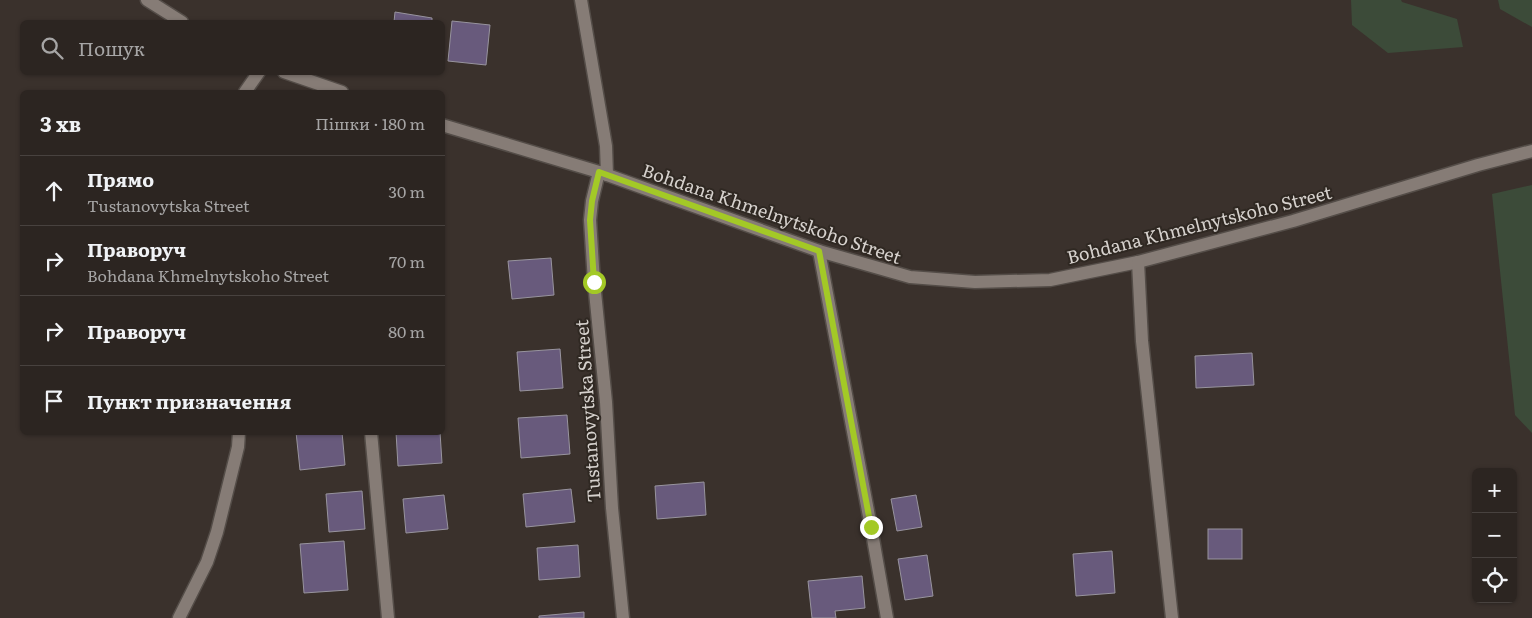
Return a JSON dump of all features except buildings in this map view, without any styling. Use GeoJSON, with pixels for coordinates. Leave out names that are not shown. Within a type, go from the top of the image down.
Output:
{"type":"FeatureCollection","features":[{"type":"Feature","properties":{"kind":"street"},"geometry":{"type":"LineString","coordinates":[[147,0],[179,20]]}},
{"type":"Feature","properties":{"kind":"street","name":"Tustanovytska Street"},"geometry":{"type":"LineString","coordinates":[[581,0],[606,146],[603,173],[592,201],[590,220],[606,402],[612,508],[623,618]]}},
{"type":"Feature","properties":{"kind":"street"},"geometry":{"type":"LineString","coordinates":[[246,90],[257,75]]}},
{"type":"Feature","properties":{"kind":"street"},"geometry":{"type":"LineString","coordinates":[[293,75],[336,90]]}},
{"type":"Feature","properties":{"kind":"street","name":"Bohdana Khmelnytskoho Street"},"geometry":{"type":"LineString","coordinates":[[445,126],[603,173],[819,251],[910,277],[975,282],[1050,280],[1138,262],[1293,222],[1478,165],[1532,151]]}},
{"type":"Feature","properties":{"kind":"street"},"geometry":{"type":"LineString","coordinates":[[819,251],[887,618]]}},
{"type":"Feature","properties":{"kind":"street"},"geometry":{"type":"LineString","coordinates":[[1138,262],[1142,341],[1172,618]]}},
{"type":"Feature","properties":{"kind":"street"},"geometry":{"type":"LineString","coordinates":[[179,618],[207,562],[218,532],[238,447],[239,435]]}},
{"type":"Feature","properties":{"kind":"street"},"geometry":{"type":"LineString","coordinates":[[371,435],[388,618]]}},
{"type":"Feature","properties":{"kind":"green space"},"geometry":{"type":"Polygon","coordinates":[[[1351,0],[1401,0],[1402,2],[1457,19],[1463,47],[1388,53],[1352,25],[1351,0]]]}},
{"type":"Feature","properties":{"kind":"green space"},"geometry":{"type":"Polygon","coordinates":[[[1498,0],[1532,0],[1532,27],[1500,9],[1498,0]]]}},
{"type":"Feature","properties":{"kind":"green space"},"geometry":{"type":"Polygon","coordinates":[[[1532,185],[1532,433],[1515,415],[1492,194],[1532,185]]]}},
{"type":"Feature","properties":{"kind":"route"},"geometry":{"type":"LineString","coordinates":[[594,282],[590,220],[592,201],[599,172],[819,251],[871,527]]}}]}
